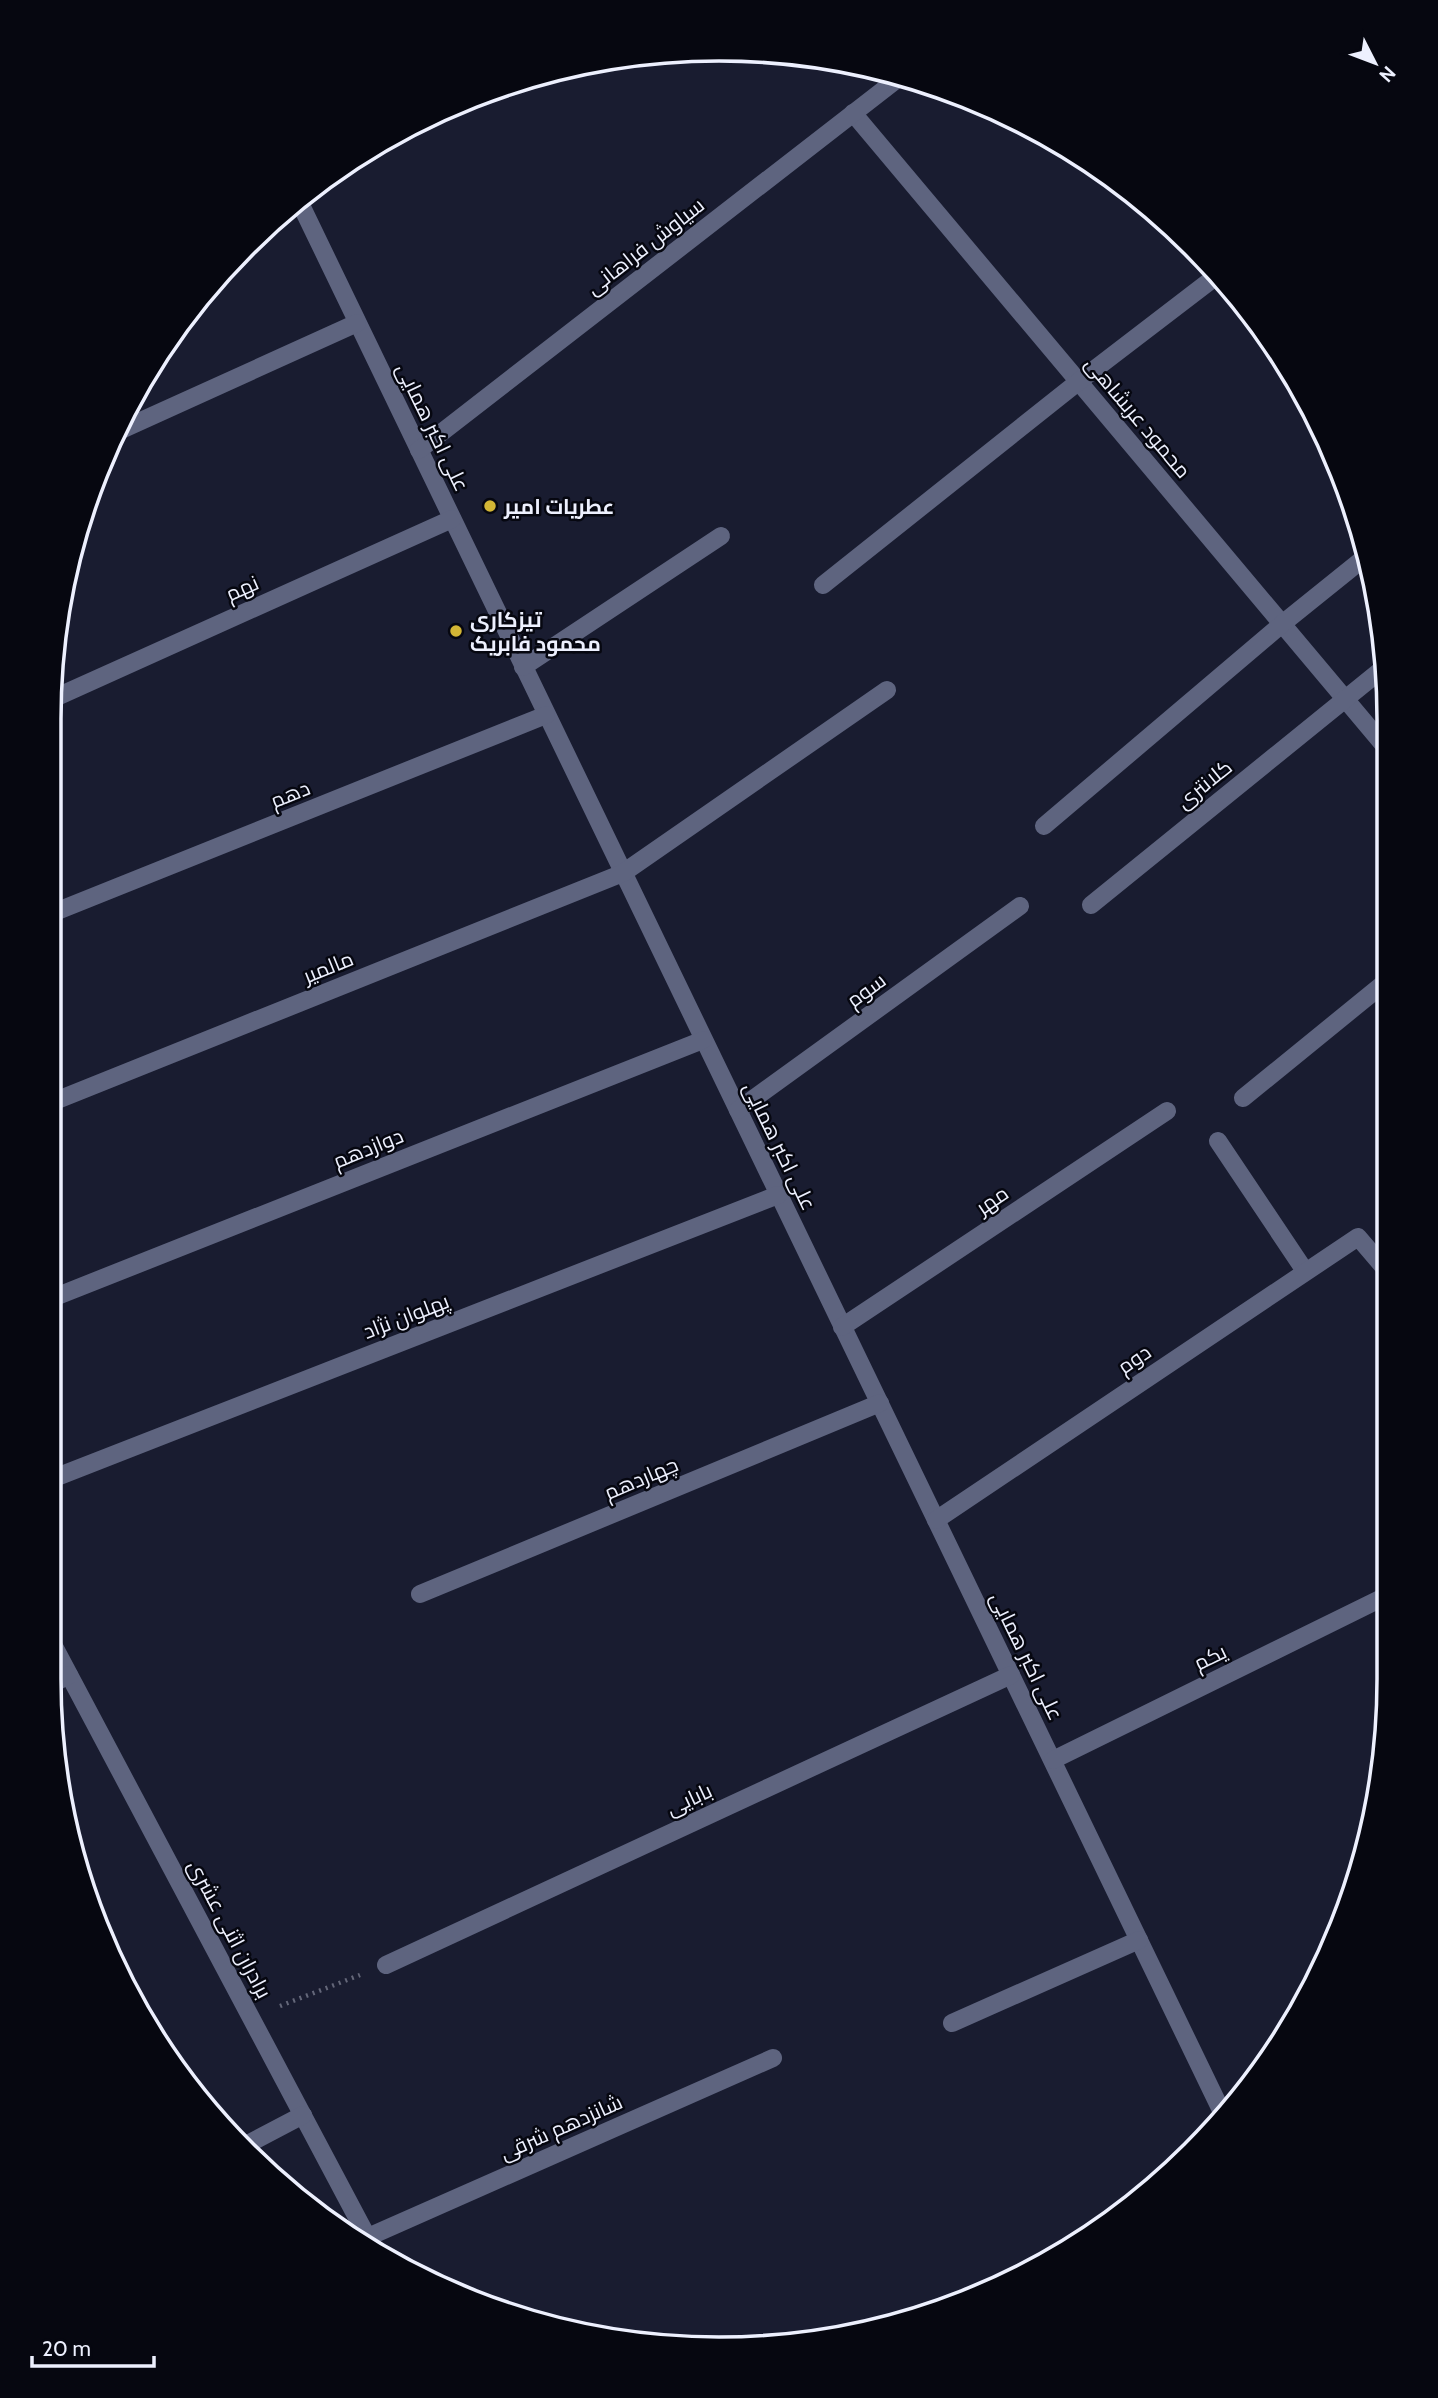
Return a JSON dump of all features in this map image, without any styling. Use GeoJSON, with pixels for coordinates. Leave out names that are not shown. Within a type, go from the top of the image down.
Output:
{"type":"FeatureCollection","features":[{"type":"Feature","properties":{"kind":"street","name":"سیاوش فراهانی"},"geometry":{"type":"LineString","coordinates":[[419,450],[890,84]]}},
{"type":"Feature","properties":{"kind":"street","name":"محمود عربشاهی"},"geometry":{"type":"LineString","coordinates":[[853,113],[1377,737]]}},
{"type":"Feature","properties":{"kind":"street","name":"علی اکبر همایی"},"geometry":{"type":"LineString","coordinates":[[303,210],[1219,2106]]}},
{"type":"Feature","properties":{"kind":"street"},"geometry":{"type":"LineString","coordinates":[[823,585],[1210,281]]}},
{"type":"Feature","properties":{"kind":"street"},"geometry":{"type":"LineString","coordinates":[[130,426],[357,323]]}},
{"type":"Feature","properties":{"kind":"street","name":"نهم"},"geometry":{"type":"LineString","coordinates":[[62,694],[452,519]]}},
{"type":"Feature","properties":{"kind":"street"},"geometry":{"type":"LineString","coordinates":[[523,667],[721,536]]}},
{"type":"Feature","properties":{"kind":"street"},"geometry":{"type":"LineString","coordinates":[[1044,826],[1357,563]]}},
{"type":"Feature","properties":{"kind":"street","name":"کلانتری"},"geometry":{"type":"LineString","coordinates":[[1091,905],[1375,675]]}},
{"type":"Feature","properties":{"kind":"street","name":"مالمیر"},"geometry":{"type":"LineString","coordinates":[[61,1099],[623,873],[887,690]]}},
{"type":"Feature","properties":{"kind":"street","name":"دهم"},"geometry":{"type":"LineString","coordinates":[[61,910],[547,715]]}},
{"type":"Feature","properties":{"kind":"street","name":"سوم"},"geometry":{"type":"LineString","coordinates":[[738,1110],[1020,906]]}},
{"type":"Feature","properties":{"kind":"street"},"geometry":{"type":"LineString","coordinates":[[1243,1098],[1377,990]]}},
{"type":"Feature","properties":{"kind":"street","name":"دوازدهم"},"geometry":{"type":"LineString","coordinates":[[61,1295],[704,1040]]}},
{"type":"Feature","properties":{"kind":"street","name":"مهر"},"geometry":{"type":"LineString","coordinates":[[842,1327],[1167,1111]]}},
{"type":"Feature","properties":{"kind":"street"},"geometry":{"type":"LineString","coordinates":[[1218,1141],[1306,1271]]}},
{"type":"Feature","properties":{"kind":"street","name":"پهلوان نژاد"},"geometry":{"type":"LineString","coordinates":[[61,1475],[778,1195]]}},
{"type":"Feature","properties":{"kind":"street","name":"دوم"},"geometry":{"type":"LineString","coordinates":[[936,1520],[1358,1237],[1377,1259]]}},
{"type":"Feature","properties":{"kind":"street","name":"چهاردهم"},"geometry":{"type":"LineString","coordinates":[[421,1594],[880,1403]]}},
{"type":"Feature","properties":{"kind":"street","name":"یکم"},"geometry":{"type":"LineString","coordinates":[[1052,1760],[1377,1600]]}},
{"type":"Feature","properties":{"kind":"street","name":"برادران اثنی عشری"},"geometry":{"type":"LineString","coordinates":[[61,1660],[365,2233]]}},
{"type":"Feature","properties":{"kind":"street"},"geometry":{"type":"LineString","coordinates":[[61,1679],[69,1675]]}},
{"type":"Feature","properties":{"kind":"street","name":"بابایی"},"geometry":{"type":"LineString","coordinates":[[386,1965],[1011,1675]]}},
{"type":"Feature","properties":{"kind":"street"},"geometry":{"type":"LineString","coordinates":[[952,2023],[1139,1940]]}},
{"type":"Feature","properties":{"kind":"street","name":"شانزدهم شرقی"},"geometry":{"type":"LineString","coordinates":[[373,2238],[773,2058]]}},
{"type":"Feature","properties":{"kind":"street"},"geometry":{"type":"LineString","coordinates":[[253,2142],[303,2115]]}},
{"type":"Feature","properties":{"kind":"path"},"geometry":{"type":"LineString","coordinates":[[251,2018],[386,1965]]}},
{"type":"Feature","properties":{"kind":"place","name":"عطریات امیر"},"geometry":{"type":"Point","coordinates":[490,506]}},
{"type":"Feature","properties":{"kind":"place","name":"تیزکاری محمود فابریک"},"geometry":{"type":"Point","coordinates":[456,631]}}]}
